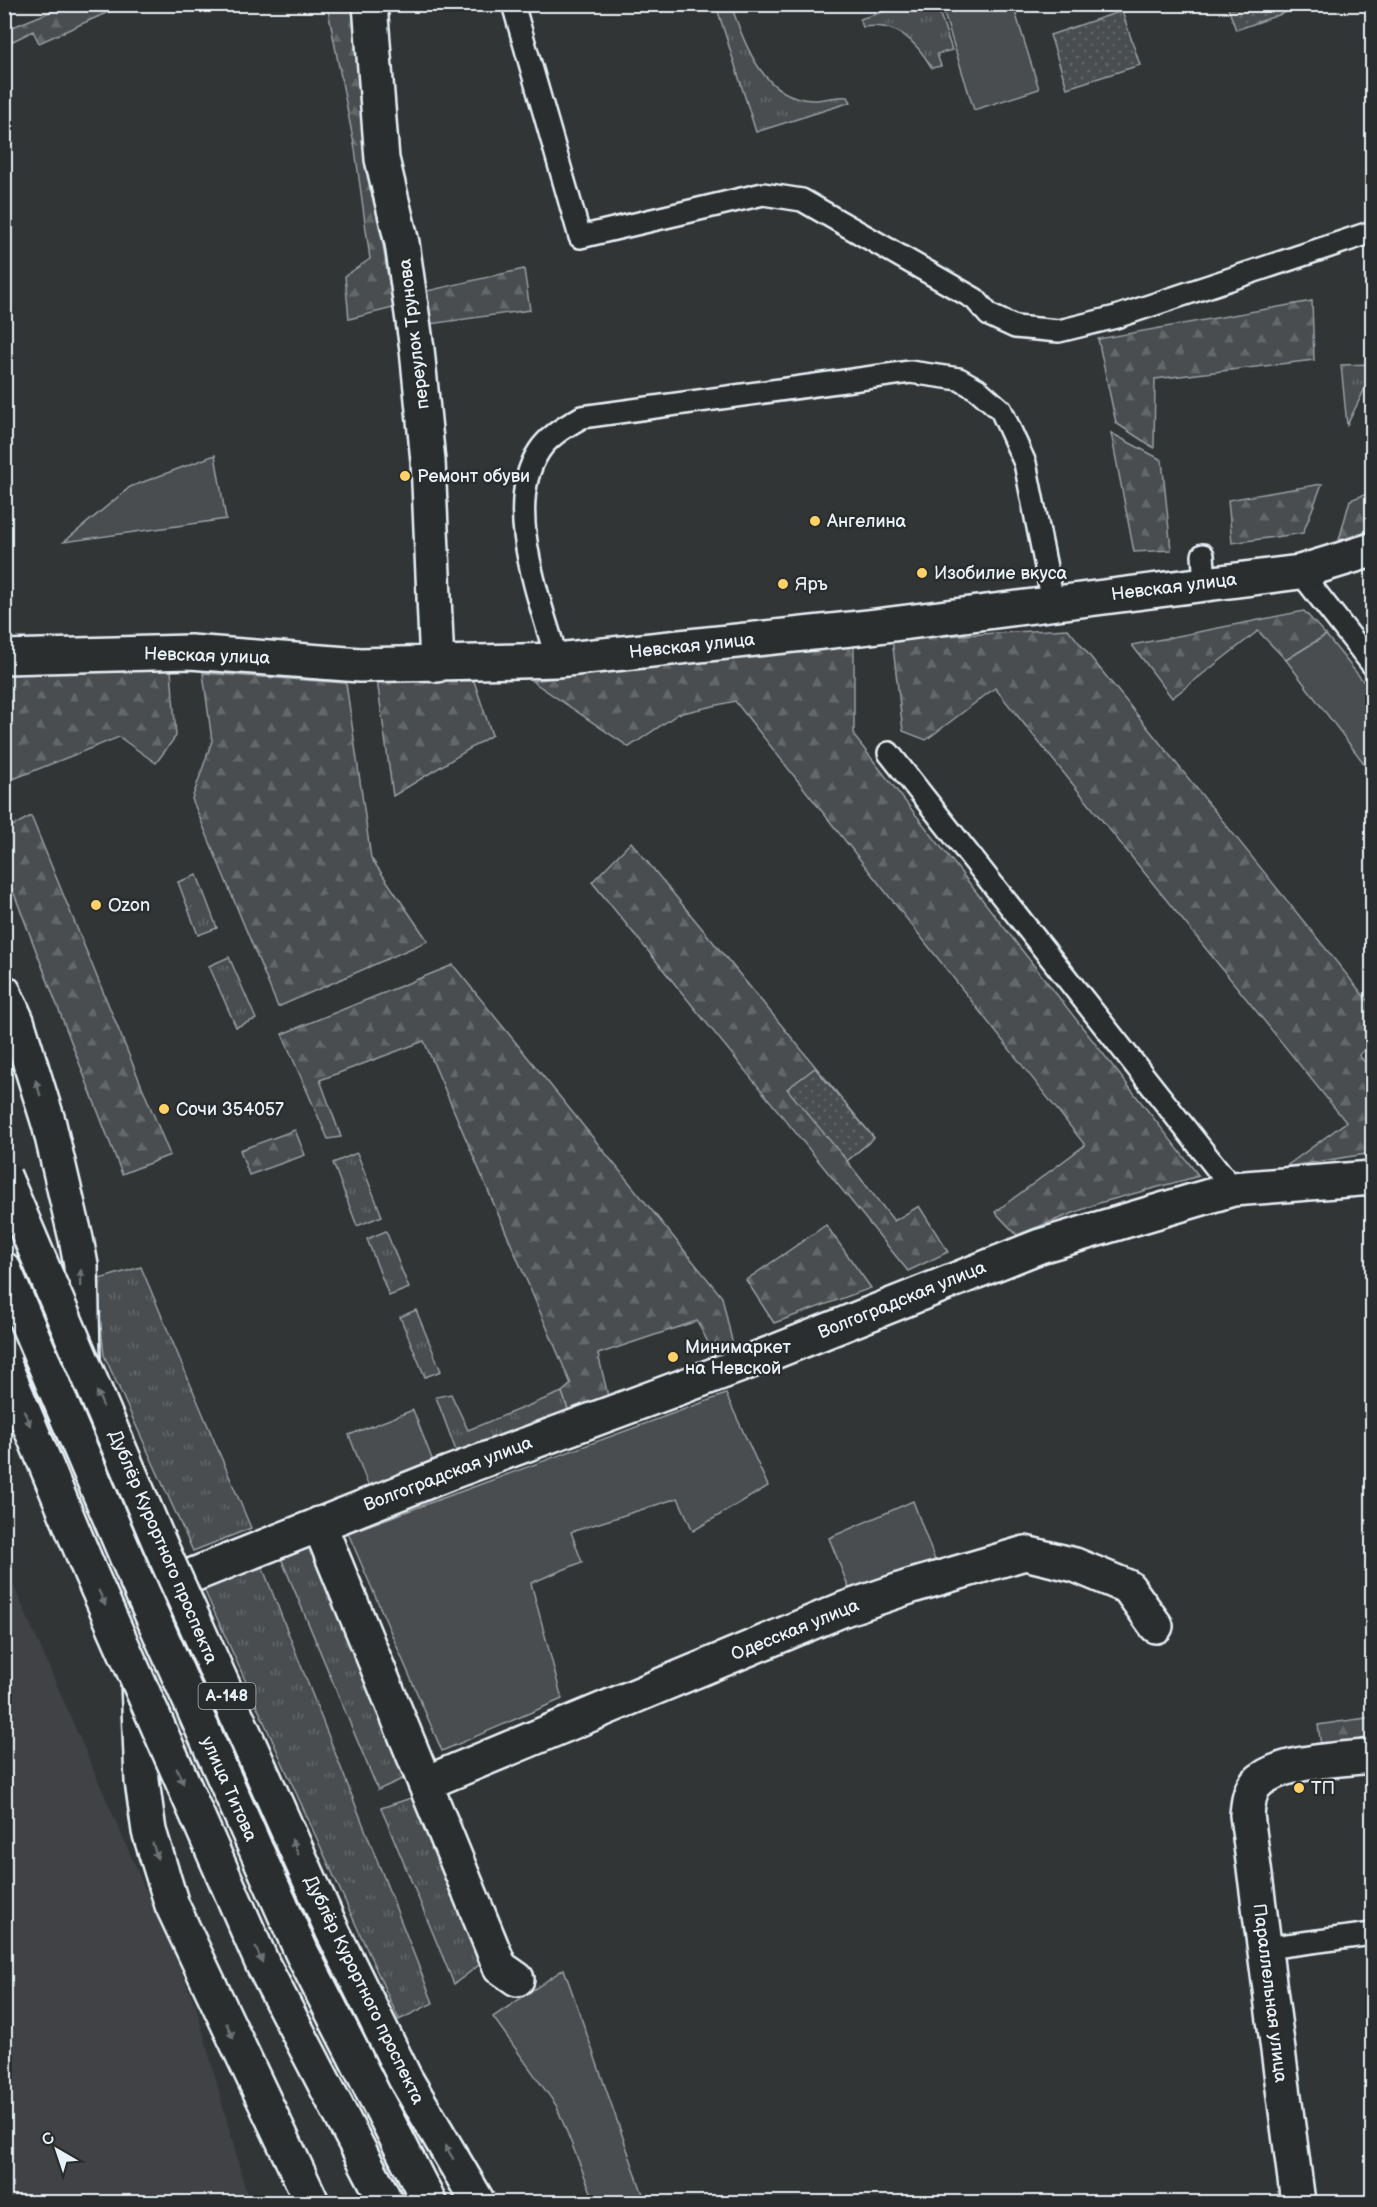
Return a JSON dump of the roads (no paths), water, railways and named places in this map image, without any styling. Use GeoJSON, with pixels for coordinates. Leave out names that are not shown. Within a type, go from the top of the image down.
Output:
{"type":"FeatureCollection","features":[{"type":"Feature","properties":{"kind":"street","name":"переулок Трунова"},"geometry":{"type":"LineString","coordinates":[[370,4],[382,159],[402,243],[417,349],[428,461],[436,665]]}},
{"type":"Feature","properties":{"kind":"street","name":"Невская улица"},"geometry":{"type":"LineString","coordinates":[[4,657],[190,652],[360,665],[436,665],[557,660],[869,627],[1053,602],[1204,569],[1300,572],[1372,550]]}},
{"type":"Feature","properties":{"kind":"street","name":"А-148"},"geometry":{"type":"LineString","coordinates":[[4,992],[17,1021],[49,1124],[76,1239],[81,1264],[83,1358]]}},
{"type":"Feature","properties":{"kind":"street","name":"Дублёр Курортного проспекта"},"geometry":{"type":"LineString","coordinates":[[4,1176],[159,1542],[333,1932],[405,2078],[478,2202]]}},
{"type":"Feature","properties":{"kind":"street","name":"Волгоградская улица"},"geometry":{"type":"LineString","coordinates":[[141,1589],[749,1362],[1040,1246],[1233,1189],[1372,1178]]}},
{"type":"Feature","properties":{"kind":"street","name":"улица Титова"},"geometry":{"type":"LineString","coordinates":[[4,1269],[141,1589],[302,1953],[429,2202]]}},
{"type":"Feature","properties":{"kind":"street"},"geometry":{"type":"LineString","coordinates":[[4,1364],[91,1574],[263,1965],[386,2202]]}},
{"type":"Feature","properties":{"kind":"street"},"geometry":{"type":"LineString","coordinates":[[319,1524],[501,1967],[517,1980]]}},
{"type":"Feature","properties":{"kind":"street","name":"Одесская улица"},"geometry":{"type":"LineString","coordinates":[[426,1783],[844,1609],[912,1586],[1025,1553],[1075,1565],[1128,1587],[1156,1626]]}},
{"type":"Feature","properties":{"kind":"street"},"geometry":{"type":"LineString","coordinates":[[141,1589],[142,1781],[149,1831],[172,1905],[312,2202]]}},
{"type":"Feature","properties":{"kind":"street","name":"Параллельная улица"},"geometry":{"type":"LineString","coordinates":[[1298,2202],[1247,1815],[1249,1798],[1256,1784],[1288,1767],[1372,1756]]}},
{"type":"Feature","properties":{"kind":"lane"},"geometry":{"type":"LineString","coordinates":[[513,4],[579,237],[763,194],[802,200],[975,299],[989,315],[1015,327],[1059,331],[1116,316],[1372,232]]}},
{"type":"Feature","properties":{"kind":"lane"},"geometry":{"type":"LineString","coordinates":[[557,660],[529,554],[523,506],[527,476],[539,450],[558,431],[582,417],[909,372],[959,379],[977,389],[1001,410],[1025,463],[1053,602]]}},
{"type":"Feature","properties":{"kind":"lane"},"geometry":{"type":"LineString","coordinates":[[1300,572],[1372,664]]}},
{"type":"Feature","properties":{"kind":"lane"},"geometry":{"type":"LineString","coordinates":[[889,753],[1233,1189]]}},
{"type":"Feature","properties":{"kind":"lane"},"geometry":{"type":"LineString","coordinates":[[1264,1948],[1372,1934]]}},
{"type":"Feature","properties":{"kind":"place","name":"Ремонт обуви"},"geometry":{"type":"Point","coordinates":[405,476]}},
{"type":"Feature","properties":{"kind":"place","name":"Ангелина"},"geometry":{"type":"Point","coordinates":[815,521]}},
{"type":"Feature","properties":{"kind":"place","name":"Изобилие вкуса"},"geometry":{"type":"Point","coordinates":[922,573]}},
{"type":"Feature","properties":{"kind":"place","name":"Яръ"},"geometry":{"type":"Point","coordinates":[783,584]}},
{"type":"Feature","properties":{"kind":"place","name":"Ozon"},"geometry":{"type":"Point","coordinates":[96,905]}},
{"type":"Feature","properties":{"kind":"place","name":"Сочи 354057"},"geometry":{"type":"Point","coordinates":[164,1109]}},
{"type":"Feature","properties":{"kind":"place","name":"Минимаркет на Невской"},"geometry":{"type":"Point","coordinates":[673,1357]}},
{"type":"Feature","properties":{"kind":"place","name":"ТП"},"geometry":{"type":"Point","coordinates":[1299,1788]}}]}
